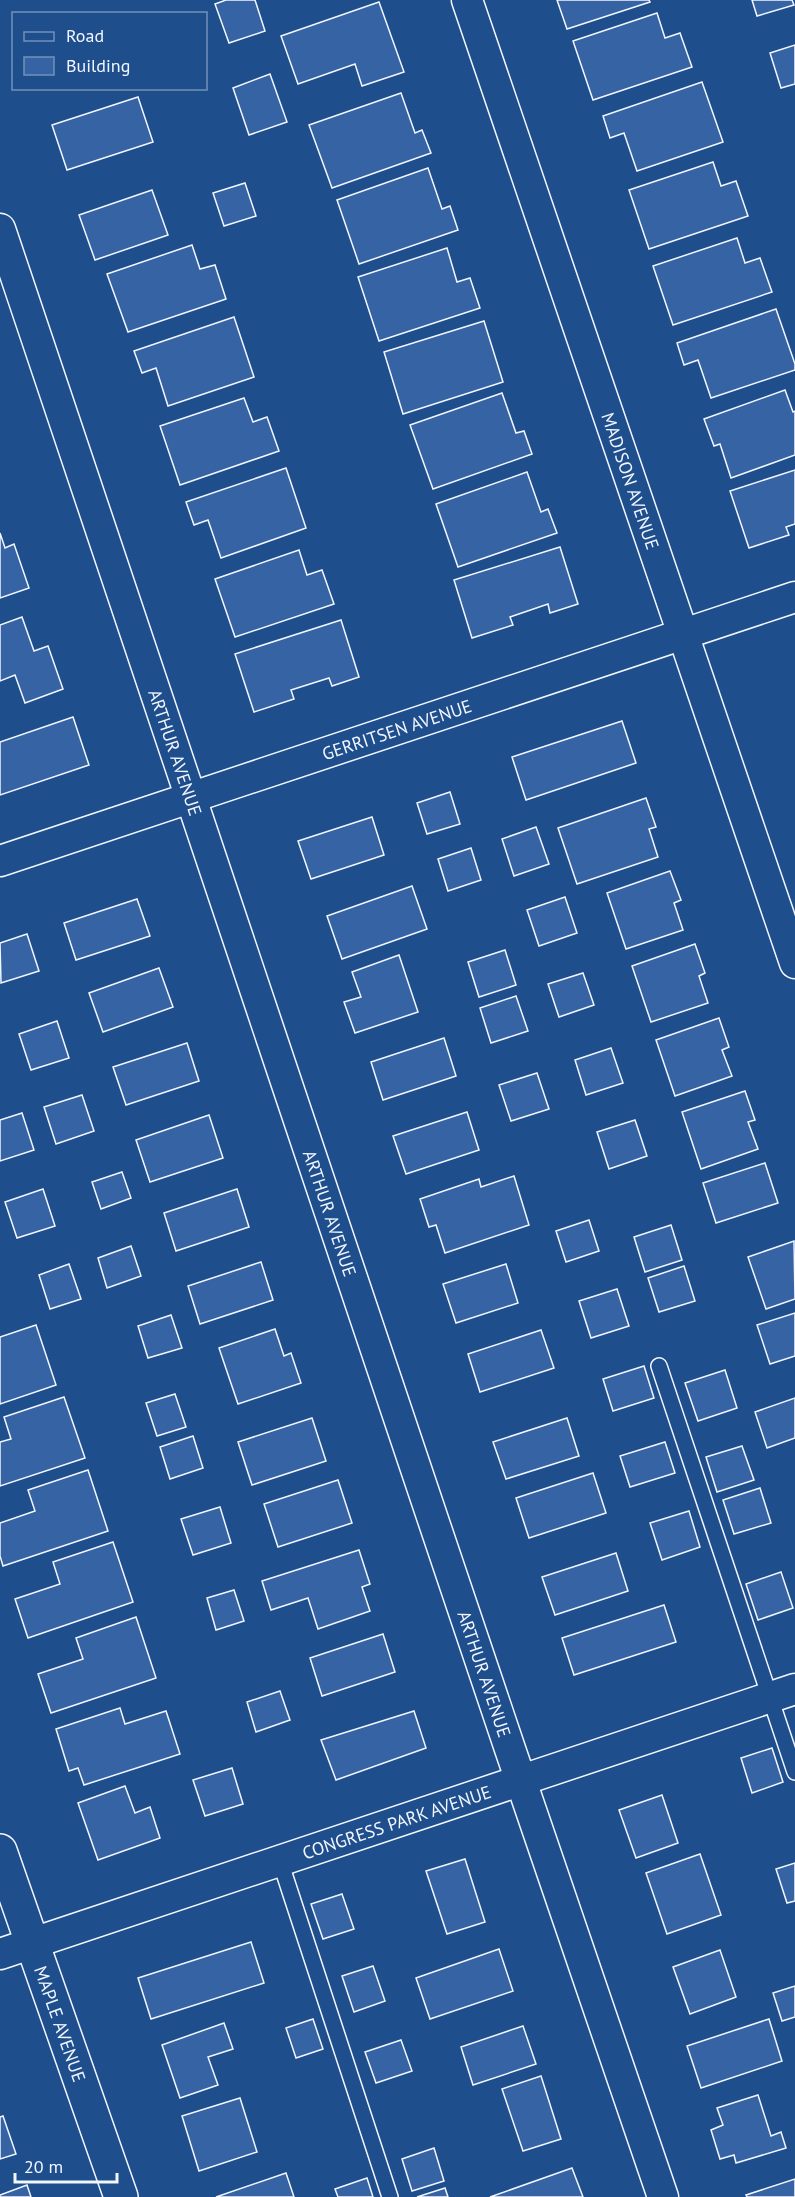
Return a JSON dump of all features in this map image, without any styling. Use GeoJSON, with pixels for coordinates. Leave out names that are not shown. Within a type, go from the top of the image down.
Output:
{"type":"FeatureCollection","features":[{"type":"Feature","properties":{"kind":"street","name":"MADISON AVENUE"},"geometry":{"type":"LineString","coordinates":[[467,0],[795,963]]}},
{"type":"Feature","properties":{"kind":"street","name":"ARTHUR AVENUE"},"geometry":{"type":"LineString","coordinates":[[0,229],[663,2197]]}},
{"type":"Feature","properties":{"kind":"street","name":"GERRITSEN AVENUE"},"geometry":{"type":"LineString","coordinates":[[0,861],[795,597]]}},
{"type":"Feature","properties":{"kind":"street","name":"CONGRESS PARK AVENUE"},"geometry":{"type":"LineString","coordinates":[[0,1954],[783,1694]]}},
{"type":"Feature","properties":{"kind":"street","name":"MAPLE AVENUE"},"geometry":{"type":"LineString","coordinates":[[0,1851],[121,2197]]}},
{"type":"Feature","properties":{"kind":"lane"},"geometry":{"type":"LineString","coordinates":[[658,1366],[783,1694],[795,1772]]}},
{"type":"Feature","properties":{"kind":"lane"},"geometry":{"type":"LineString","coordinates":[[280,1861],[390,2197]]}},
{"type":"Feature","properties":{"kind":"building"},"geometry":{"type":"Polygon","coordinates":[[[226,0],[255,0],[265,31],[229,43],[215,4],[226,0]]]}},
{"type":"Feature","properties":{"kind":"building"},"geometry":{"type":"Polygon","coordinates":[[[557,0],[649,0],[650,2],[567,29],[557,0]]]}},
{"type":"Feature","properties":{"kind":"building"},"geometry":{"type":"Polygon","coordinates":[[[752,0],[792,0],[794,5],[757,16],[752,0]]]}},
{"type":"Feature","properties":{"kind":"building"},"geometry":{"type":"Polygon","coordinates":[[[379,2],[404,72],[362,86],[355,64],[298,84],[281,36],[379,2]]]}},
{"type":"Feature","properties":{"kind":"building"},"geometry":{"type":"Polygon","coordinates":[[[657,13],[665,38],[680,33],[692,67],[593,100],[573,41],[657,13]]]}},
{"type":"Feature","properties":{"kind":"building"},"geometry":{"type":"Polygon","coordinates":[[[795,45],[795,84],[781,88],[770,53],[795,45]]]}},
{"type":"Feature","properties":{"kind":"building"},"geometry":{"type":"Polygon","coordinates":[[[270,74],[287,122],[249,135],[233,88],[270,74]]]}},
{"type":"Feature","properties":{"kind":"building"},"geometry":{"type":"Polygon","coordinates":[[[702,82],[723,142],[637,171],[624,133],[610,138],[603,116],[702,82]]]}},
{"type":"Feature","properties":{"kind":"building"},"geometry":{"type":"Polygon","coordinates":[[[401,93],[415,133],[422,130],[431,153],[332,188],[309,125],[401,93]]]}},
{"type":"Feature","properties":{"kind":"building"},"geometry":{"type":"Polygon","coordinates":[[[138,97],[153,142],[67,170],[52,125],[138,97]]]}},
{"type":"Feature","properties":{"kind":"building"},"geometry":{"type":"Polygon","coordinates":[[[713,162],[721,186],[736,181],[748,216],[649,249],[629,190],[713,162]]]}},
{"type":"Feature","properties":{"kind":"building"},"geometry":{"type":"Polygon","coordinates":[[[428,168],[442,209],[450,206],[458,230],[359,264],[337,200],[428,168]]]}},
{"type":"Feature","properties":{"kind":"building"},"geometry":{"type":"Polygon","coordinates":[[[245,183],[256,216],[224,226],[213,193],[245,183]]]}},
{"type":"Feature","properties":{"kind":"building"},"geometry":{"type":"Polygon","coordinates":[[[152,190],[168,235],[95,260],[79,215],[152,190]]]}},
{"type":"Feature","properties":{"kind":"building"},"geometry":{"type":"Polygon","coordinates":[[[737,238],[745,263],[760,258],[772,292],[673,325],[653,266],[737,238]]]}},
{"type":"Feature","properties":{"kind":"building"},"geometry":{"type":"Polygon","coordinates":[[[192,245],[200,269],[215,265],[226,299],[128,332],[107,274],[192,245]]]}},
{"type":"Feature","properties":{"kind":"building"},"geometry":{"type":"Polygon","coordinates":[[[447,248],[457,282],[470,278],[480,308],[379,341],[358,277],[447,248]]]}},
{"type":"Feature","properties":{"kind":"building"},"geometry":{"type":"Polygon","coordinates":[[[776,309],[795,370],[711,398],[698,360],[684,365],[677,343],[776,309]]]}},
{"type":"Feature","properties":{"kind":"building"},"geometry":{"type":"Polygon","coordinates":[[[234,317],[254,377],[168,406],[156,368],[142,373],[134,351],[234,317]]]}},
{"type":"Feature","properties":{"kind":"building"},"geometry":{"type":"Polygon","coordinates":[[[484,321],[503,382],[403,414],[384,352],[484,321]]]}},
{"type":"Feature","properties":{"kind":"building"},"geometry":{"type":"Polygon","coordinates":[[[785,390],[793,412],[795,411],[795,455],[731,478],[720,444],[714,446],[704,419],[785,390]]]}},
{"type":"Feature","properties":{"kind":"building"},"geometry":{"type":"Polygon","coordinates":[[[502,393],[516,433],[524,431],[532,454],[433,489],[410,425],[502,393]]]}},
{"type":"Feature","properties":{"kind":"building"},"geometry":{"type":"Polygon","coordinates":[[[244,398],[253,422],[267,417],[279,451],[180,485],[160,426],[244,398]]]}},
{"type":"Feature","properties":{"kind":"building"},"geometry":{"type":"Polygon","coordinates":[[[286,468],[306,528],[221,558],[208,520],[194,525],[186,502],[286,468]]]}},
{"type":"Feature","properties":{"kind":"building"},"geometry":{"type":"Polygon","coordinates":[[[795,470],[795,524],[786,527],[789,535],[749,548],[730,491],[795,470]]]}},
{"type":"Feature","properties":{"kind":"building"},"geometry":{"type":"Polygon","coordinates":[[[527,472],[541,512],[548,509],[557,533],[458,567],[436,504],[527,472]]]}},
{"type":"Feature","properties":{"kind":"building"},"geometry":{"type":"Polygon","coordinates":[[[0,533],[5,548],[14,544],[29,588],[0,598],[0,533]]]}},
{"type":"Feature","properties":{"kind":"building"},"geometry":{"type":"Polygon","coordinates":[[[560,547],[578,604],[550,613],[548,604],[510,617],[513,625],[472,638],[454,580],[560,547]]]}},
{"type":"Feature","properties":{"kind":"building"},"geometry":{"type":"Polygon","coordinates":[[[299,550],[307,575],[322,570],[334,604],[235,637],[215,579],[299,550]]]}},
{"type":"Feature","properties":{"kind":"building"},"geometry":{"type":"Polygon","coordinates":[[[22,617],[34,651],[48,646],[63,689],[25,703],[15,675],[0,681],[0,625],[22,617]]]}},
{"type":"Feature","properties":{"kind":"building"},"geometry":{"type":"Polygon","coordinates":[[[341,620],[359,677],[332,686],[329,678],[291,690],[294,699],[254,712],[235,654],[341,620]]]}},
{"type":"Feature","properties":{"kind":"building"},"geometry":{"type":"Polygon","coordinates":[[[73,717],[89,765],[0,795],[0,742],[73,717]]]}},
{"type":"Feature","properties":{"kind":"building"},"geometry":{"type":"Polygon","coordinates":[[[622,721],[636,763],[526,800],[512,757],[622,721]]]}},
{"type":"Feature","properties":{"kind":"building"},"geometry":{"type":"Polygon","coordinates":[[[450,792],[460,824],[427,834],[417,803],[450,792]]]}},
{"type":"Feature","properties":{"kind":"building"},"geometry":{"type":"Polygon","coordinates":[[[646,798],[656,827],[649,829],[658,857],[577,884],[558,828],[646,798]]]}},
{"type":"Feature","properties":{"kind":"building"},"geometry":{"type":"Polygon","coordinates":[[[372,817],[384,855],[311,879],[298,841],[372,817]]]}},
{"type":"Feature","properties":{"kind":"building"},"geometry":{"type":"Polygon","coordinates":[[[536,827],[549,864],[514,876],[502,839],[536,827]]]}},
{"type":"Feature","properties":{"kind":"building"},"geometry":{"type":"Polygon","coordinates":[[[471,848],[481,880],[448,891],[438,859],[471,848]]]}},
{"type":"Feature","properties":{"kind":"building"},"geometry":{"type":"Polygon","coordinates":[[[670,871],[681,900],[674,903],[683,930],[626,949],[607,893],[670,871]]]}},
{"type":"Feature","properties":{"kind":"building"},"geometry":{"type":"Polygon","coordinates":[[[412,886],[427,929],[342,959],[327,916],[412,886]]]}},
{"type":"Feature","properties":{"kind":"building"},"geometry":{"type":"Polygon","coordinates":[[[565,897],[577,933],[539,946],[527,910],[565,897]]]}},
{"type":"Feature","properties":{"kind":"building"},"geometry":{"type":"Polygon","coordinates":[[[137,899],[150,936],[76,960],[64,923],[137,899]]]}},
{"type":"Feature","properties":{"kind":"building"},"geometry":{"type":"Polygon","coordinates":[[[27,934],[39,971],[1,983],[0,943],[27,934]]]}},
{"type":"Feature","properties":{"kind":"building"},"geometry":{"type":"Polygon","coordinates":[[[695,944],[705,973],[699,976],[708,1003],[651,1022],[632,966],[695,944]]]}},
{"type":"Feature","properties":{"kind":"building"},"geometry":{"type":"Polygon","coordinates":[[[505,950],[516,985],[479,997],[468,962],[505,950]]]}},
{"type":"Feature","properties":{"kind":"building"},"geometry":{"type":"Polygon","coordinates":[[[399,955],[418,1012],[355,1033],[344,1002],[361,997],[352,972],[399,955]]]}},
{"type":"Feature","properties":{"kind":"building"},"geometry":{"type":"Polygon","coordinates":[[[159,968],[173,1007],[103,1032],[89,993],[159,968]]]}},
{"type":"Feature","properties":{"kind":"building"},"geometry":{"type":"Polygon","coordinates":[[[583,973],[594,1005],[559,1017],[548,984],[583,973]]]}},
{"type":"Feature","properties":{"kind":"building"},"geometry":{"type":"Polygon","coordinates":[[[516,996],[528,1031],[491,1043],[480,1008],[516,996]]]}},
{"type":"Feature","properties":{"kind":"building"},"geometry":{"type":"Polygon","coordinates":[[[719,1018],[729,1047],[722,1050],[732,1076],[675,1096],[656,1040],[719,1018]]]}},
{"type":"Feature","properties":{"kind":"building"},"geometry":{"type":"Polygon","coordinates":[[[57,1021],[69,1058],[31,1070],[19,1034],[57,1021]]]}},
{"type":"Feature","properties":{"kind":"building"},"geometry":{"type":"Polygon","coordinates":[[[444,1038],[456,1076],[383,1100],[371,1062],[444,1038]]]}},
{"type":"Feature","properties":{"kind":"building"},"geometry":{"type":"Polygon","coordinates":[[[187,1043],[199,1081],[126,1105],[113,1067],[187,1043]]]}},
{"type":"Feature","properties":{"kind":"building"},"geometry":{"type":"Polygon","coordinates":[[[611,1048],[623,1083],[586,1095],[575,1060],[611,1048]]]}},
{"type":"Feature","properties":{"kind":"building"},"geometry":{"type":"Polygon","coordinates":[[[537,1073],[549,1109],[511,1121],[499,1085],[537,1073]]]}},
{"type":"Feature","properties":{"kind":"building"},"geometry":{"type":"Polygon","coordinates":[[[745,1091],[755,1120],[748,1122],[758,1149],[701,1169],[682,1112],[745,1091]]]}},
{"type":"Feature","properties":{"kind":"building"},"geometry":{"type":"Polygon","coordinates":[[[82,1095],[94,1131],[56,1144],[44,1107],[82,1095]]]}},
{"type":"Feature","properties":{"kind":"building"},"geometry":{"type":"Polygon","coordinates":[[[467,1112],[479,1150],[406,1174],[393,1136],[467,1112]]]}},
{"type":"Feature","properties":{"kind":"building"},"geometry":{"type":"Polygon","coordinates":[[[22,1113],[34,1150],[0,1161],[0,1120],[22,1113]]]}},
{"type":"Feature","properties":{"kind":"building"},"geometry":{"type":"Polygon","coordinates":[[[209,1115],[223,1158],[150,1182],[136,1140],[209,1115]]]}},
{"type":"Feature","properties":{"kind":"building"},"geometry":{"type":"Polygon","coordinates":[[[635,1120],[647,1156],[609,1169],[597,1132],[635,1120]]]}},
{"type":"Feature","properties":{"kind":"building"},"geometry":{"type":"Polygon","coordinates":[[[765,1163],[778,1203],[716,1223],[703,1183],[765,1163]]]}},
{"type":"Feature","properties":{"kind":"building"},"geometry":{"type":"Polygon","coordinates":[[[122,1172],[131,1198],[101,1209],[92,1182],[122,1172]]]}},
{"type":"Feature","properties":{"kind":"building"},"geometry":{"type":"Polygon","coordinates":[[[514,1176],[529,1225],[445,1253],[436,1225],[429,1227],[420,1199],[479,1179],[481,1187],[514,1176]]]}},
{"type":"Feature","properties":{"kind":"building"},"geometry":{"type":"Polygon","coordinates":[[[43,1189],[55,1226],[17,1238],[5,1202],[43,1189]]]}},
{"type":"Feature","properties":{"kind":"building"},"geometry":{"type":"Polygon","coordinates":[[[237,1189],[249,1227],[176,1251],[164,1213],[237,1189]]]}},
{"type":"Feature","properties":{"kind":"building"},"geometry":{"type":"Polygon","coordinates":[[[589,1220],[599,1251],[566,1262],[556,1231],[589,1220]]]}},
{"type":"Feature","properties":{"kind":"building"},"geometry":{"type":"Polygon","coordinates":[[[671,1225],[682,1260],[645,1272],[634,1237],[671,1225]]]}},
{"type":"Feature","properties":{"kind":"building"},"geometry":{"type":"Polygon","coordinates":[[[794,1241],[795,1299],[766,1309],[748,1257],[794,1241]]]}},
{"type":"Feature","properties":{"kind":"building"},"geometry":{"type":"Polygon","coordinates":[[[131,1246],[141,1276],[107,1288],[98,1258],[131,1246]]]}},
{"type":"Feature","properties":{"kind":"building"},"geometry":{"type":"Polygon","coordinates":[[[261,1262],[273,1300],[200,1324],[188,1286],[261,1262]]]}},
{"type":"Feature","properties":{"kind":"building"},"geometry":{"type":"Polygon","coordinates":[[[69,1264],[81,1299],[50,1309],[39,1275],[69,1264]]]}},
{"type":"Feature","properties":{"kind":"building"},"geometry":{"type":"Polygon","coordinates":[[[506,1264],[518,1303],[456,1323],[443,1284],[506,1264]]]}},
{"type":"Feature","properties":{"kind":"building"},"geometry":{"type":"Polygon","coordinates":[[[684,1266],[695,1301],[659,1312],[648,1278],[684,1266]]]}},
{"type":"Feature","properties":{"kind":"building"},"geometry":{"type":"Polygon","coordinates":[[[617,1289],[629,1326],[591,1338],[579,1301],[617,1289]]]}},
{"type":"Feature","properties":{"kind":"building"},"geometry":{"type":"Polygon","coordinates":[[[795,1313],[795,1356],[770,1364],[757,1325],[795,1313]]]}},
{"type":"Feature","properties":{"kind":"building"},"geometry":{"type":"Polygon","coordinates":[[[171,1315],[182,1348],[148,1358],[138,1326],[171,1315]]]}},
{"type":"Feature","properties":{"kind":"building"},"geometry":{"type":"Polygon","coordinates":[[[36,1325],[56,1385],[0,1404],[0,1337],[36,1325]]]}},
{"type":"Feature","properties":{"kind":"building"},"geometry":{"type":"Polygon","coordinates":[[[275,1329],[284,1356],[291,1353],[301,1383],[238,1404],[219,1348],[275,1329]]]}},
{"type":"Feature","properties":{"kind":"building"},"geometry":{"type":"Polygon","coordinates":[[[541,1330],[554,1368],[480,1392],[468,1354],[541,1330]]]}},
{"type":"Feature","properties":{"kind":"building"},"geometry":{"type":"Polygon","coordinates":[[[644,1366],[654,1398],[613,1411],[603,1379],[644,1366]]]}},
{"type":"Feature","properties":{"kind":"building"},"geometry":{"type":"Polygon","coordinates":[[[725,1370],[737,1408],[698,1421],[685,1383],[725,1370]]]}},
{"type":"Feature","properties":{"kind":"building"},"geometry":{"type":"Polygon","coordinates":[[[175,1394],[186,1427],[157,1436],[146,1403],[175,1394]]]}},
{"type":"Feature","properties":{"kind":"building"},"geometry":{"type":"Polygon","coordinates":[[[64,1397],[85,1458],[0,1486],[0,1442],[11,1439],[4,1417],[64,1397]]]}},
{"type":"Feature","properties":{"kind":"building"},"geometry":{"type":"Polygon","coordinates":[[[795,1398],[795,1438],[767,1448],[755,1412],[795,1398]]]}},
{"type":"Feature","properties":{"kind":"building"},"geometry":{"type":"Polygon","coordinates":[[[312,1418],[326,1461],[252,1485],[238,1442],[312,1418]]]}},
{"type":"Feature","properties":{"kind":"building"},"geometry":{"type":"Polygon","coordinates":[[[567,1418],[579,1456],[506,1479],[493,1442],[567,1418]]]}},
{"type":"Feature","properties":{"kind":"building"},"geometry":{"type":"Polygon","coordinates":[[[193,1436],[203,1468],[170,1479],[160,1447],[193,1436]]]}},
{"type":"Feature","properties":{"kind":"building"},"geometry":{"type":"Polygon","coordinates":[[[665,1442],[675,1473],[630,1487],[620,1456],[665,1442]]]}},
{"type":"Feature","properties":{"kind":"building"},"geometry":{"type":"Polygon","coordinates":[[[742,1446],[754,1480],[717,1492],[706,1457],[742,1446]]]}},
{"type":"Feature","properties":{"kind":"building"},"geometry":{"type":"Polygon","coordinates":[[[88,1470],[108,1531],[3,1566],[0,1556],[0,1523],[35,1511],[28,1490],[88,1470]]]}},
{"type":"Feature","properties":{"kind":"building"},"geometry":{"type":"Polygon","coordinates":[[[593,1473],[606,1513],[529,1538],[516,1498],[593,1473]]]}},
{"type":"Feature","properties":{"kind":"building"},"geometry":{"type":"Polygon","coordinates":[[[338,1480],[352,1523],[278,1547],[264,1504],[338,1480]]]}},
{"type":"Feature","properties":{"kind":"building"},"geometry":{"type":"Polygon","coordinates":[[[760,1488],[771,1523],[734,1534],[723,1500],[760,1488]]]}},
{"type":"Feature","properties":{"kind":"building"},"geometry":{"type":"Polygon","coordinates":[[[220,1507],[231,1543],[193,1555],[181,1519],[220,1507]]]}},
{"type":"Feature","properties":{"kind":"building"},"geometry":{"type":"Polygon","coordinates":[[[689,1511],[700,1547],[662,1560],[650,1523],[689,1511]]]}},
{"type":"Feature","properties":{"kind":"building"},"geometry":{"type":"Polygon","coordinates":[[[113,1542],[133,1602],[28,1638],[15,1599],[60,1584],[53,1562],[113,1542]]]}},
{"type":"Feature","properties":{"kind":"building"},"geometry":{"type":"Polygon","coordinates":[[[359,1550],[370,1584],[362,1587],[370,1611],[318,1629],[308,1598],[271,1610],[262,1581],[359,1550]]]}},
{"type":"Feature","properties":{"kind":"building"},"geometry":{"type":"Polygon","coordinates":[[[616,1553],[628,1591],[555,1615],[542,1577],[616,1553]]]}},
{"type":"Feature","properties":{"kind":"building"},"geometry":{"type":"Polygon","coordinates":[[[781,1572],[793,1608],[758,1620],[746,1584],[781,1572]]]}},
{"type":"Feature","properties":{"kind":"building"},"geometry":{"type":"Polygon","coordinates":[[[234,1590],[244,1621],[216,1630],[207,1598],[234,1590]]]}},
{"type":"Feature","properties":{"kind":"building"},"geometry":{"type":"Polygon","coordinates":[[[664,1605],[676,1642],[574,1675],[562,1638],[664,1605]]]}},
{"type":"Feature","properties":{"kind":"building"},"geometry":{"type":"Polygon","coordinates":[[[136,1617],[156,1678],[51,1713],[38,1674],[83,1659],[76,1638],[136,1617]]]}},
{"type":"Feature","properties":{"kind":"building"},"geometry":{"type":"Polygon","coordinates":[[[383,1634],[395,1672],[322,1696],[310,1658],[383,1634]]]}},
{"type":"Feature","properties":{"kind":"building"},"geometry":{"type":"Polygon","coordinates":[[[280,1691],[290,1720],[256,1732],[247,1702],[280,1691]]]}},
{"type":"Feature","properties":{"kind":"building"},"geometry":{"type":"Polygon","coordinates":[[[120,1708],[125,1724],[166,1711],[180,1754],[84,1785],[78,1768],[69,1771],[56,1729],[120,1708]]]}},
{"type":"Feature","properties":{"kind":"building"},"geometry":{"type":"Polygon","coordinates":[[[414,1711],[426,1748],[336,1780],[321,1740],[414,1711]]]}},
{"type":"Feature","properties":{"kind":"building"},"geometry":{"type":"Polygon","coordinates":[[[772,1748],[783,1782],[752,1793],[741,1758],[772,1748]]]}},
{"type":"Feature","properties":{"kind":"building"},"geometry":{"type":"Polygon","coordinates":[[[232,1768],[243,1804],[205,1816],[193,1780],[232,1768]]]}},
{"type":"Feature","properties":{"kind":"building"},"geometry":{"type":"Polygon","coordinates":[[[125,1786],[135,1813],[150,1807],[160,1838],[98,1860],[78,1803],[125,1786]]]}},
{"type":"Feature","properties":{"kind":"building"},"geometry":{"type":"Polygon","coordinates":[[[662,1795],[678,1843],[636,1858],[619,1810],[662,1795]]]}},
{"type":"Feature","properties":{"kind":"building"},"geometry":{"type":"Polygon","coordinates":[[[700,1854],[721,1915],[667,1934],[646,1873],[700,1854]]]}},
{"type":"Feature","properties":{"kind":"building"},"geometry":{"type":"Polygon","coordinates":[[[465,1859],[485,1922],[447,1934],[426,1871],[465,1859]]]}},
{"type":"Feature","properties":{"kind":"building"},"geometry":{"type":"Polygon","coordinates":[[[795,1863],[795,1901],[787,1903],[776,1869],[795,1863]]]}},
{"type":"Feature","properties":{"kind":"building"},"geometry":{"type":"Polygon","coordinates":[[[342,1894],[354,1929],[323,1939],[311,1904],[342,1894]]]}},
{"type":"Feature","properties":{"kind":"building"},"geometry":{"type":"Polygon","coordinates":[[[251,1942],[264,1983],[151,2019],[138,1978],[251,1942]]]}},
{"type":"Feature","properties":{"kind":"building"},"geometry":{"type":"Polygon","coordinates":[[[499,1949],[513,1991],[430,2019],[416,1978],[499,1949]]]}},
{"type":"Feature","properties":{"kind":"building"},"geometry":{"type":"Polygon","coordinates":[[[720,1950],[736,1997],[690,2014],[673,1967],[720,1950]]]}},
{"type":"Feature","properties":{"kind":"building"},"geometry":{"type":"Polygon","coordinates":[[[373,1966],[385,2001],[354,2012],[342,1976],[373,1966]]]}},
{"type":"Feature","properties":{"kind":"building"},"geometry":{"type":"Polygon","coordinates":[[[795,1986],[795,2017],[782,2021],[773,1993],[795,1986]]]}},
{"type":"Feature","properties":{"kind":"building"},"geometry":{"type":"Polygon","coordinates":[[[313,2019],[323,2049],[296,2058],[286,2028],[313,2019]]]}},
{"type":"Feature","properties":{"kind":"building"},"geometry":{"type":"Polygon","coordinates":[[[769,2019],[782,2061],[701,2088],[687,2046],[769,2019]]]}},
{"type":"Feature","properties":{"kind":"building"},"geometry":{"type":"Polygon","coordinates":[[[224,2023],[233,2049],[208,2057],[218,2085],[180,2098],[162,2045],[224,2023]]]}},
{"type":"Feature","properties":{"kind":"building"},"geometry":{"type":"Polygon","coordinates":[[[523,2026],[536,2064],[473,2085],[461,2047],[523,2026]]]}},
{"type":"Feature","properties":{"kind":"building"},"geometry":{"type":"Polygon","coordinates":[[[401,2040],[412,2071],[376,2083],[365,2052],[401,2040]]]}},
{"type":"Feature","properties":{"kind":"building"},"geometry":{"type":"Polygon","coordinates":[[[541,2076],[561,2139],[523,2151],[502,2089],[541,2076]]]}},
{"type":"Feature","properties":{"kind":"building"},"geometry":{"type":"Polygon","coordinates":[[[758,2095],[771,2136],[781,2132],[786,2148],[736,2163],[734,2155],[720,2159],[711,2130],[723,2125],[717,2108],[758,2095]]]}},
{"type":"Feature","properties":{"kind":"building"},"geometry":{"type":"Polygon","coordinates":[[[240,2098],[257,2152],[199,2171],[182,2116],[240,2098]]]}},
{"type":"Feature","properties":{"kind":"building"},"geometry":{"type":"Polygon","coordinates":[[[3,2116],[16,2154],[0,2159],[0,2117],[3,2116]]]}},
{"type":"Feature","properties":{"kind":"building"},"geometry":{"type":"Polygon","coordinates":[[[434,2148],[444,2181],[412,2191],[402,2159],[434,2148]]]}},
{"type":"Feature","properties":{"kind":"building"},"geometry":{"type":"Polygon","coordinates":[[[572,2168],[583,2197],[490,2197],[572,2168]]]}},
{"type":"Feature","properties":{"kind":"building"},"geometry":{"type":"Polygon","coordinates":[[[286,2173],[294,2197],[216,2197],[286,2173]]]}},
{"type":"Feature","properties":{"kind":"building"},"geometry":{"type":"Polygon","coordinates":[[[367,2178],[373,2197],[338,2197],[335,2189],[367,2178]]]}},
{"type":"Feature","properties":{"kind":"building"},"geometry":{"type":"Polygon","coordinates":[[[795,2179],[795,2197],[747,2197],[746,2195],[795,2179]]]}},
{"type":"Feature","properties":{"kind":"building"},"geometry":{"type":"Polygon","coordinates":[[[27,2185],[31,2197],[0,2197],[0,2195],[27,2185]]]}},
{"type":"Feature","properties":{"kind":"building"},"geometry":{"type":"Polygon","coordinates":[[[445,2188],[448,2197],[417,2197],[445,2188]]]}}]}
